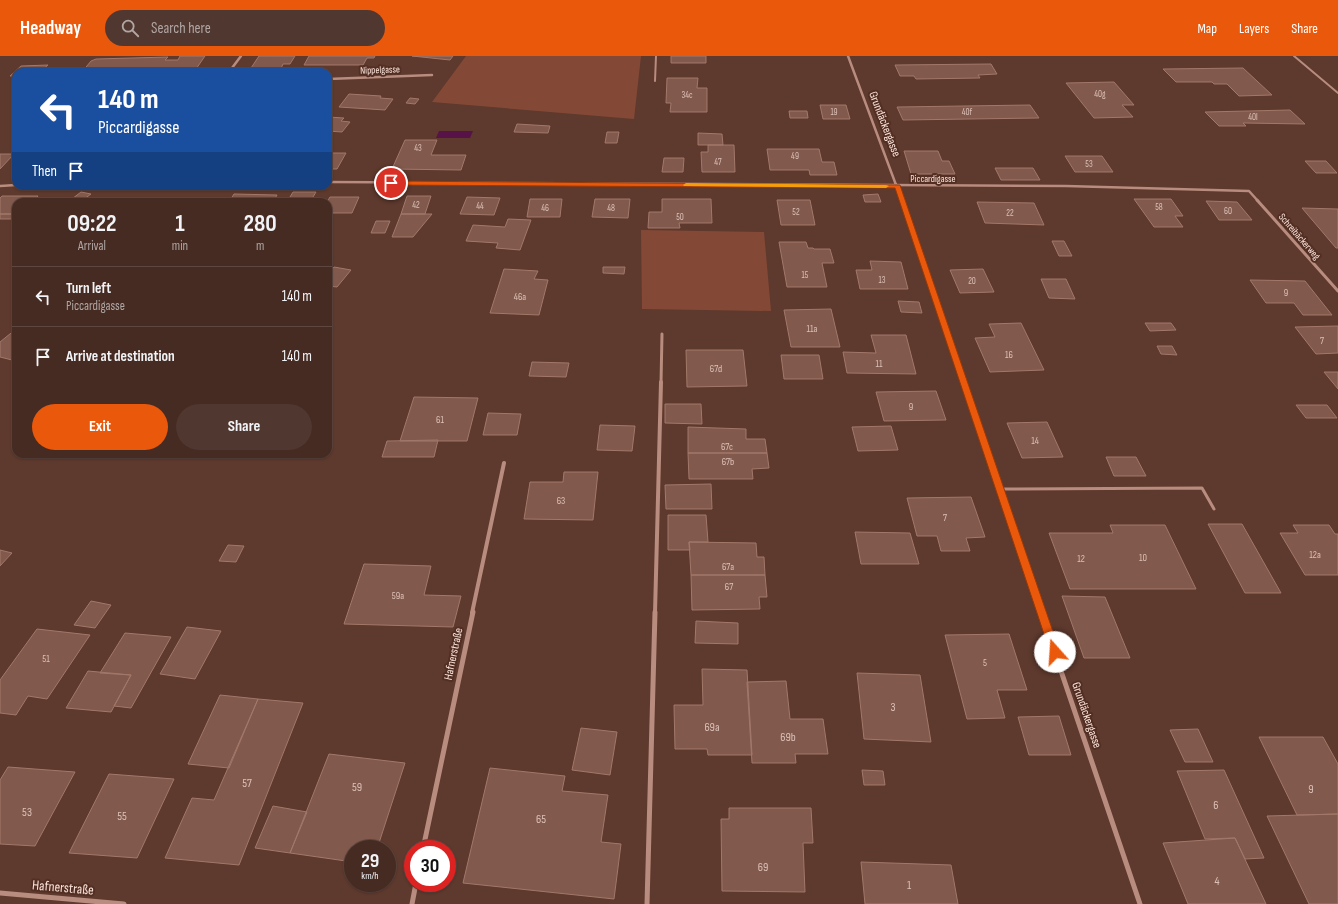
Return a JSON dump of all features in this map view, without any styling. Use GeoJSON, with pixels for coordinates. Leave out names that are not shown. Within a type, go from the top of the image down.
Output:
{"type":"FeatureCollection","features":[{"type":"Feature","properties":{"kind":"street"},"geometry":{"type":"LineString","coordinates":[[232,68],[241,56]]}},
{"type":"Feature","properties":{"kind":"street","name":"Grundäckergasse"},"geometry":{"type":"LineString","coordinates":[[848,56],[898,186],[1140,904]]}},
{"type":"Feature","properties":{"kind":"street","name":"Nippelgasse"},"geometry":{"type":"LineString","coordinates":[[332,79],[432,75]]}},
{"type":"Feature","properties":{"kind":"street","name":"Piccardigasse"},"geometry":{"type":"LineString","coordinates":[[332,182],[1066,186],[1249,191]]}},
{"type":"Feature","properties":{"kind":"street"},"geometry":{"type":"LineString","coordinates":[[0,186],[12,185]]}},
{"type":"Feature","properties":{"kind":"street","name":"Schreibäckerweg"},"geometry":{"type":"LineString","coordinates":[[1249,191],[1338,291]]}},
{"type":"Feature","properties":{"kind":"street"},"geometry":{"type":"LineString","coordinates":[[647,904],[662,334]]}},
{"type":"Feature","properties":{"kind":"street","name":"Hafnerstraße"},"geometry":{"type":"LineString","coordinates":[[425,840],[504,463]]}},
{"type":"Feature","properties":{"kind":"street"},"geometry":{"type":"LineString","coordinates":[[412,904],[414,892]]}},
{"type":"Feature","properties":{"kind":"street","name":"Hafnerstraße"},"geometry":{"type":"LineString","coordinates":[[0,893],[124,904]]}},
{"type":"Feature","properties":{"kind":"lane"},"geometry":{"type":"LineString","coordinates":[[655,81],[656,56]]}},
{"type":"Feature","properties":{"kind":"lane"},"geometry":{"type":"LineString","coordinates":[[1294,56],[1338,93]]}},
{"type":"Feature","properties":{"kind":"lane"},"geometry":{"type":"LineString","coordinates":[[1000,489],[1202,488],[1214,509]]}},
{"type":"Feature","properties":{"kind":"shaded area"},"geometry":{"type":"Polygon","coordinates":[[[466,56],[641,56],[634,119],[432,102],[466,56]]]}},
{"type":"Feature","properties":{"kind":"shaded area"},"geometry":{"type":"Polygon","coordinates":[[[439,131],[473,131],[470,138],[436,138],[439,131]]]}},
{"type":"Feature","properties":{"kind":"shaded area"},"geometry":{"type":"Polygon","coordinates":[[[641,230],[764,232],[771,311],[642,309],[641,230]]]}},
{"type":"Feature","properties":{"kind":"building"},"geometry":{"type":"Polygon","coordinates":[[[180,56],[205,56],[197,68],[85,68],[91,61],[96,59],[168,57],[165,60],[178,60],[180,56]]]}},
{"type":"Feature","properties":{"kind":"building"},"geometry":{"type":"Polygon","coordinates":[[[259,56],[295,56],[290,64],[283,64],[281,68],[251,68],[259,56]]]}},
{"type":"Feature","properties":{"kind":"building"},"geometry":{"type":"Polygon","coordinates":[[[309,56],[375,56],[374,58],[367,58],[363,65],[304,65],[309,56]]]}},
{"type":"Feature","properties":{"kind":"building"},"geometry":{"type":"Polygon","coordinates":[[[412,56],[453,56],[450,60],[412,56]]]}},
{"type":"Feature","properties":{"kind":"building"},"geometry":{"type":"Polygon","coordinates":[[[671,56],[706,56],[706,63],[671,63],[671,56]]]}},
{"type":"Feature","properties":{"kind":"building"},"geometry":{"type":"Polygon","coordinates":[[[991,64],[997,74],[978,75],[980,78],[916,79],[914,76],[900,76],[895,65],[991,64]]]}},
{"type":"Feature","properties":{"kind":"building"},"geometry":{"type":"Polygon","coordinates":[[[48,65],[45,68],[19,68],[21,66],[48,65]]]}},
{"type":"Feature","properties":{"kind":"building"},"geometry":{"type":"Polygon","coordinates":[[[1243,68],[1272,95],[1239,96],[1227,84],[1214,84],[1212,82],[1176,82],[1163,69],[1243,68]]]}},
{"type":"Feature","properties":{"kind":"building"},"geometry":{"type":"Polygon","coordinates":[[[667,78],[698,78],[697,88],[707,88],[707,112],[670,112],[671,103],[666,103],[667,78]]]}},
{"type":"Feature","properties":{"kind":"building"},"geometry":{"type":"Polygon","coordinates":[[[1114,82],[1134,105],[1122,105],[1133,117],[1094,118],[1066,83],[1114,82]]]}},
{"type":"Feature","properties":{"kind":"building"},"geometry":{"type":"Polygon","coordinates":[[[349,94],[381,96],[380,98],[393,99],[385,110],[339,107],[349,94]]]}},
{"type":"Feature","properties":{"kind":"building"},"geometry":{"type":"Polygon","coordinates":[[[410,98],[419,99],[415,104],[406,103],[410,98]]]}},
{"type":"Feature","properties":{"kind":"building"},"geometry":{"type":"Polygon","coordinates":[[[820,105],[846,105],[850,119],[823,119],[820,105]]]}},
{"type":"Feature","properties":{"kind":"building"},"geometry":{"type":"Polygon","coordinates":[[[1030,105],[1039,118],[903,120],[897,107],[1030,105]]]}},
{"type":"Feature","properties":{"kind":"building"},"geometry":{"type":"Polygon","coordinates":[[[1290,110],[1305,124],[1243,123],[1246,126],[1219,126],[1205,112],[1290,110]]]}},
{"type":"Feature","properties":{"kind":"building"},"geometry":{"type":"Polygon","coordinates":[[[789,111],[807,111],[808,118],[790,118],[789,111]]]}},
{"type":"Feature","properties":{"kind":"building"},"geometry":{"type":"Polygon","coordinates":[[[332,117],[344,118],[341,121],[350,122],[342,132],[332,131],[332,117]]]}},
{"type":"Feature","properties":{"kind":"building"},"geometry":{"type":"Polygon","coordinates":[[[517,124],[550,126],[548,133],[514,132],[517,124]]]}},
{"type":"Feature","properties":{"kind":"building"},"geometry":{"type":"Polygon","coordinates":[[[607,132],[619,132],[617,143],[605,143],[607,132]]]}},
{"type":"Feature","properties":{"kind":"building"},"geometry":{"type":"Polygon","coordinates":[[[698,133],[722,134],[723,145],[698,145],[698,133]]]}},
{"type":"Feature","properties":{"kind":"building"},"geometry":{"type":"Polygon","coordinates":[[[405,140],[437,140],[431,155],[466,155],[461,170],[392,169],[405,140]]]}},
{"type":"Feature","properties":{"kind":"building"},"geometry":{"type":"Polygon","coordinates":[[[708,145],[734,145],[735,172],[702,172],[701,152],[708,152],[708,145]]]}},
{"type":"Feature","properties":{"kind":"building"},"geometry":{"type":"Polygon","coordinates":[[[767,149],[819,149],[822,162],[834,162],[837,175],[810,175],[809,170],[770,170],[767,149]]]}},
{"type":"Feature","properties":{"kind":"building"},"geometry":{"type":"Polygon","coordinates":[[[904,151],[938,151],[942,161],[949,161],[955,174],[911,174],[904,151]]]}},
{"type":"Feature","properties":{"kind":"building"},"geometry":{"type":"Polygon","coordinates":[[[332,153],[346,153],[337,169],[332,169],[332,153]]]}},
{"type":"Feature","properties":{"kind":"building"},"geometry":{"type":"Polygon","coordinates":[[[0,154],[12,154],[12,156],[0,169],[0,154]]]}},
{"type":"Feature","properties":{"kind":"building"},"geometry":{"type":"Polygon","coordinates":[[[1065,156],[1102,156],[1113,172],[1075,172],[1065,156]]]}},
{"type":"Feature","properties":{"kind":"building"},"geometry":{"type":"Polygon","coordinates":[[[664,158],[684,158],[683,172],[662,172],[664,158]]]}},
{"type":"Feature","properties":{"kind":"building"},"geometry":{"type":"Polygon","coordinates":[[[1305,161],[1326,161],[1337,173],[1316,173],[1305,161]]]}},
{"type":"Feature","properties":{"kind":"building"},"geometry":{"type":"Polygon","coordinates":[[[995,168],[1033,168],[1040,180],[1001,180],[995,168]]]}},
{"type":"Feature","properties":{"kind":"building"},"geometry":{"type":"Polygon","coordinates":[[[81,192],[91,194],[86,198],[73,198],[81,192]]]}},
{"type":"Feature","properties":{"kind":"building"},"geometry":{"type":"Polygon","coordinates":[[[293,192],[316,192],[312,198],[289,198],[293,192]]]}},
{"type":"Feature","properties":{"kind":"building"},"geometry":{"type":"Polygon","coordinates":[[[234,194],[277,195],[275,198],[232,198],[234,194]]]}},
{"type":"Feature","properties":{"kind":"building"},"geometry":{"type":"Polygon","coordinates":[[[878,194],[881,202],[865,202],[863,195],[878,194]]]}},
{"type":"Feature","properties":{"kind":"building"},"geometry":{"type":"Polygon","coordinates":[[[2,196],[38,196],[36,198],[12,198],[12,214],[0,214],[0,198],[2,196]]]}},
{"type":"Feature","properties":{"kind":"building"},"geometry":{"type":"Polygon","coordinates":[[[407,196],[431,196],[425,214],[401,214],[407,196]]]}},
{"type":"Feature","properties":{"kind":"building"},"geometry":{"type":"Polygon","coordinates":[[[359,197],[352,213],[332,213],[332,198],[329,198],[359,197]]]}},
{"type":"Feature","properties":{"kind":"building"},"geometry":{"type":"Polygon","coordinates":[[[467,197],[500,198],[494,215],[460,214],[467,197]]]}},
{"type":"Feature","properties":{"kind":"building"},"geometry":{"type":"Polygon","coordinates":[[[530,199],[562,199],[560,217],[527,217],[530,199]]]}},
{"type":"Feature","properties":{"kind":"building"},"geometry":{"type":"Polygon","coordinates":[[[595,199],[630,199],[628,218],[592,217],[595,199]]]}},
{"type":"Feature","properties":{"kind":"building"},"geometry":{"type":"Polygon","coordinates":[[[662,199],[711,199],[712,223],[679,223],[680,228],[648,228],[649,212],[662,212],[662,199]]]}},
{"type":"Feature","properties":{"kind":"building"},"geometry":{"type":"Polygon","coordinates":[[[1134,199],[1171,199],[1183,216],[1175,216],[1183,227],[1154,227],[1134,199]]]}},
{"type":"Feature","properties":{"kind":"building"},"geometry":{"type":"Polygon","coordinates":[[[777,200],[810,200],[815,225],[781,225],[777,200]]]}},
{"type":"Feature","properties":{"kind":"building"},"geometry":{"type":"Polygon","coordinates":[[[1206,201],[1237,202],[1252,220],[1219,220],[1206,201]]]}},
{"type":"Feature","properties":{"kind":"building"},"geometry":{"type":"Polygon","coordinates":[[[977,202],[1034,203],[1044,225],[985,223],[977,202]]]}},
{"type":"Feature","properties":{"kind":"building"},"geometry":{"type":"Polygon","coordinates":[[[1302,208],[1338,209],[1338,248],[1336,248],[1302,208]]]}},
{"type":"Feature","properties":{"kind":"building"},"geometry":{"type":"Polygon","coordinates":[[[0,214],[12,214],[11,219],[0,219],[0,214]]]}},
{"type":"Feature","properties":{"kind":"building"},"geometry":{"type":"Polygon","coordinates":[[[401,214],[432,214],[413,237],[392,237],[401,214]]]}},
{"type":"Feature","properties":{"kind":"building"},"geometry":{"type":"Polygon","coordinates":[[[508,219],[531,220],[520,250],[496,248],[498,243],[466,241],[473,225],[505,227],[508,219]]]}},
{"type":"Feature","properties":{"kind":"building"},"geometry":{"type":"Polygon","coordinates":[[[376,221],[390,221],[385,233],[371,233],[376,221]]]}},
{"type":"Feature","properties":{"kind":"building"},"geometry":{"type":"Polygon","coordinates":[[[1052,241],[1064,241],[1072,256],[1059,256],[1052,241]]]}},
{"type":"Feature","properties":{"kind":"building"},"geometry":{"type":"Polygon","coordinates":[[[779,242],[806,242],[808,248],[830,249],[834,263],[822,263],[827,287],[787,287],[779,242]]]}},
{"type":"Feature","properties":{"kind":"building"},"geometry":{"type":"Polygon","coordinates":[[[870,261],[901,262],[908,289],[860,289],[856,270],[872,270],[870,261]]]}},
{"type":"Feature","properties":{"kind":"building"},"geometry":{"type":"Polygon","coordinates":[[[334,267],[351,270],[337,287],[332,286],[332,269],[334,267]]]}},
{"type":"Feature","properties":{"kind":"building"},"geometry":{"type":"Polygon","coordinates":[[[603,267],[625,267],[624,274],[603,273],[603,267]]]}},
{"type":"Feature","properties":{"kind":"building"},"geometry":{"type":"Polygon","coordinates":[[[504,269],[538,271],[534,279],[548,280],[539,315],[490,313],[504,269]]]}},
{"type":"Feature","properties":{"kind":"building"},"geometry":{"type":"Polygon","coordinates":[[[983,269],[994,292],[960,293],[950,270],[983,269]]]}},
{"type":"Feature","properties":{"kind":"building"},"geometry":{"type":"Polygon","coordinates":[[[1041,279],[1066,279],[1075,299],[1049,298],[1041,279]]]}},
{"type":"Feature","properties":{"kind":"building"},"geometry":{"type":"Polygon","coordinates":[[[1250,280],[1305,281],[1332,315],[1303,315],[1294,303],[1266,303],[1250,280]]]}},
{"type":"Feature","properties":{"kind":"building"},"geometry":{"type":"Polygon","coordinates":[[[898,301],[919,302],[922,313],[901,312],[898,301]]]}},
{"type":"Feature","properties":{"kind":"building"},"geometry":{"type":"Polygon","coordinates":[[[831,309],[840,347],[791,347],[784,310],[831,309]]]}},
{"type":"Feature","properties":{"kind":"building"},"geometry":{"type":"Polygon","coordinates":[[[1021,323],[1044,370],[990,372],[975,338],[995,337],[989,324],[1021,323]]]}},
{"type":"Feature","properties":{"kind":"building"},"geometry":{"type":"Polygon","coordinates":[[[1145,323],[1171,323],[1176,330],[1150,331],[1145,323]]]}},
{"type":"Feature","properties":{"kind":"building"},"geometry":{"type":"Polygon","coordinates":[[[1338,326],[1338,353],[1316,354],[1295,327],[1338,326]]]}},
{"type":"Feature","properties":{"kind":"building"},"geometry":{"type":"Polygon","coordinates":[[[12,332],[12,360],[0,357],[0,342],[12,332]]]}},
{"type":"Feature","properties":{"kind":"building"},"geometry":{"type":"Polygon","coordinates":[[[871,335],[906,335],[916,374],[847,373],[843,352],[876,353],[871,335]]]}},
{"type":"Feature","properties":{"kind":"building"},"geometry":{"type":"Polygon","coordinates":[[[1157,346],[1172,346],[1177,355],[1161,354],[1157,346]]]}},
{"type":"Feature","properties":{"kind":"building"},"geometry":{"type":"Polygon","coordinates":[[[686,350],[743,350],[747,386],[687,387],[686,350]]]}},
{"type":"Feature","properties":{"kind":"building"},"geometry":{"type":"Polygon","coordinates":[[[781,355],[819,355],[823,379],[784,379],[781,355]]]}},
{"type":"Feature","properties":{"kind":"building"},"geometry":{"type":"Polygon","coordinates":[[[532,362],[569,363],[566,377],[529,376],[532,362]]]}},
{"type":"Feature","properties":{"kind":"building"},"geometry":{"type":"Polygon","coordinates":[[[1324,372],[1338,372],[1338,389],[1324,372]]]}},
{"type":"Feature","properties":{"kind":"building"},"geometry":{"type":"Polygon","coordinates":[[[936,391],[946,420],[884,421],[876,392],[936,391]]]}},
{"type":"Feature","properties":{"kind":"building"},"geometry":{"type":"Polygon","coordinates":[[[414,397],[478,398],[467,441],[400,441],[414,397]]]}},
{"type":"Feature","properties":{"kind":"building"},"geometry":{"type":"Polygon","coordinates":[[[665,404],[701,404],[702,424],[665,423],[665,404]]]}},
{"type":"Feature","properties":{"kind":"building"},"geometry":{"type":"Polygon","coordinates":[[[1296,405],[1327,405],[1337,418],[1306,418],[1296,405]]]}},
{"type":"Feature","properties":{"kind":"building"},"geometry":{"type":"Polygon","coordinates":[[[488,413],[521,414],[517,435],[483,435],[488,413]]]}},
{"type":"Feature","properties":{"kind":"building"},"geometry":{"type":"Polygon","coordinates":[[[1047,422],[1063,457],[1022,458],[1007,423],[1047,422]]]}},
{"type":"Feature","properties":{"kind":"building"},"geometry":{"type":"Polygon","coordinates":[[[600,425],[635,426],[632,451],[597,450],[600,425]]]}},
{"type":"Feature","properties":{"kind":"building"},"geometry":{"type":"Polygon","coordinates":[[[891,426],[898,450],[858,451],[852,427],[891,426]]]}},
{"type":"Feature","properties":{"kind":"building"},"geometry":{"type":"Polygon","coordinates":[[[688,427],[746,429],[746,439],[765,439],[767,453],[688,453],[688,427]]]}},
{"type":"Feature","properties":{"kind":"building"},"geometry":{"type":"Polygon","coordinates":[[[438,440],[434,457],[382,457],[387,441],[438,440]]]}},
{"type":"Feature","properties":{"kind":"building"},"geometry":{"type":"Polygon","coordinates":[[[688,453],[767,453],[769,468],[752,469],[753,479],[689,479],[688,453]]]}},
{"type":"Feature","properties":{"kind":"building"},"geometry":{"type":"Polygon","coordinates":[[[1106,457],[1136,457],[1146,476],[1114,476],[1106,457]]]}},
{"type":"Feature","properties":{"kind":"building"},"geometry":{"type":"Polygon","coordinates":[[[564,472],[598,472],[593,520],[524,519],[530,482],[563,482],[564,472]]]}},
{"type":"Feature","properties":{"kind":"building"},"geometry":{"type":"Polygon","coordinates":[[[711,484],[712,509],[666,509],[665,485],[711,484]]]}},
{"type":"Feature","properties":{"kind":"building"},"geometry":{"type":"Polygon","coordinates":[[[971,497],[985,537],[966,538],[970,551],[941,551],[937,536],[917,536],[907,498],[971,497]]]}},
{"type":"Feature","properties":{"kind":"building"},"geometry":{"type":"Polygon","coordinates":[[[668,515],[706,515],[708,542],[689,542],[690,550],[668,550],[668,515]]]}},
{"type":"Feature","properties":{"kind":"building"},"geometry":{"type":"Polygon","coordinates":[[[1208,524],[1242,524],[1281,593],[1245,593],[1208,524]]]}},
{"type":"Feature","properties":{"kind":"building"},"geometry":{"type":"Polygon","coordinates":[[[1110,525],[1165,525],[1196,589],[1070,589],[1049,533],[1113,533],[1110,525]]]}},
{"type":"Feature","properties":{"kind":"building"},"geometry":{"type":"Polygon","coordinates":[[[1293,525],[1329,525],[1335,534],[1338,534],[1338,575],[1305,575],[1280,533],[1298,533],[1293,525]]]}},
{"type":"Feature","properties":{"kind":"building"},"geometry":{"type":"Polygon","coordinates":[[[855,532],[910,533],[919,564],[861,564],[855,532]]]}},
{"type":"Feature","properties":{"kind":"building"},"geometry":{"type":"Polygon","coordinates":[[[689,542],[756,543],[757,557],[764,557],[765,575],[691,575],[689,542]]]}},
{"type":"Feature","properties":{"kind":"building"},"geometry":{"type":"Polygon","coordinates":[[[228,545],[244,546],[236,562],[219,561],[228,545]]]}},
{"type":"Feature","properties":{"kind":"building"},"geometry":{"type":"Polygon","coordinates":[[[0,550],[12,553],[0,566],[0,550]]]}},
{"type":"Feature","properties":{"kind":"building"},"geometry":{"type":"Polygon","coordinates":[[[364,564],[431,566],[424,595],[461,596],[453,627],[344,624],[364,564]]]}},
{"type":"Feature","properties":{"kind":"building"},"geometry":{"type":"Polygon","coordinates":[[[691,575],[765,575],[767,597],[759,597],[760,609],[692,610],[691,575]]]}},
{"type":"Feature","properties":{"kind":"building"},"geometry":{"type":"Polygon","coordinates":[[[1062,596],[1105,597],[1130,658],[1084,658],[1062,596]]]}},
{"type":"Feature","properties":{"kind":"building"},"geometry":{"type":"Polygon","coordinates":[[[91,601],[111,605],[95,628],[74,625],[91,601]]]}},
{"type":"Feature","properties":{"kind":"building"},"geometry":{"type":"Polygon","coordinates":[[[696,621],[738,623],[738,644],[695,643],[696,621]]]}},
{"type":"Feature","properties":{"kind":"building"},"geometry":{"type":"Polygon","coordinates":[[[187,627],[221,631],[195,679],[160,674],[187,627]]]}},
{"type":"Feature","properties":{"kind":"building"},"geometry":{"type":"Polygon","coordinates":[[[37,629],[90,635],[47,699],[28,696],[16,715],[0,713],[0,680],[37,629]]]}},
{"type":"Feature","properties":{"kind":"building"},"geometry":{"type":"Polygon","coordinates":[[[125,633],[171,637],[131,708],[114,706],[131,675],[100,673],[125,633]]]}},
{"type":"Feature","properties":{"kind":"building"},"geometry":{"type":"Polygon","coordinates":[[[1009,634],[1027,690],[997,690],[1005,718],[967,719],[945,635],[1009,634]]]}},
{"type":"Feature","properties":{"kind":"building"},"geometry":{"type":"Polygon","coordinates":[[[702,669],[747,670],[752,755],[708,755],[707,749],[675,749],[674,705],[703,705],[702,669]]]}},
{"type":"Feature","properties":{"kind":"building"},"geometry":{"type":"Polygon","coordinates":[[[88,671],[131,675],[111,712],[66,708],[88,671]]]}},
{"type":"Feature","properties":{"kind":"building"},"geometry":{"type":"Polygon","coordinates":[[[857,673],[920,675],[931,742],[864,739],[857,673]]]}},
{"type":"Feature","properties":{"kind":"building"},"geometry":{"type":"Polygon","coordinates":[[[786,681],[790,719],[823,719],[828,754],[795,754],[796,763],[752,763],[747,682],[786,681]]]}},
{"type":"Feature","properties":{"kind":"building"},"geometry":{"type":"Polygon","coordinates":[[[220,695],[258,699],[229,768],[188,764],[220,695]]]}},
{"type":"Feature","properties":{"kind":"building"},"geometry":{"type":"Polygon","coordinates":[[[258,699],[303,703],[239,865],[165,858],[192,798],[214,800],[258,699]]]}},
{"type":"Feature","properties":{"kind":"building"},"geometry":{"type":"Polygon","coordinates":[[[1059,716],[1071,755],[1029,755],[1018,717],[1059,716]]]}},
{"type":"Feature","properties":{"kind":"building"},"geometry":{"type":"Polygon","coordinates":[[[581,728],[617,732],[610,775],[572,770],[581,728]]]}},
{"type":"Feature","properties":{"kind":"building"},"geometry":{"type":"Polygon","coordinates":[[[1198,729],[1213,762],[1185,762],[1170,730],[1198,729]]]}},
{"type":"Feature","properties":{"kind":"building"},"geometry":{"type":"Polygon","coordinates":[[[1259,737],[1323,737],[1338,764],[1338,814],[1297,815],[1259,737]]]}},
{"type":"Feature","properties":{"kind":"building"},"geometry":{"type":"Polygon","coordinates":[[[329,754],[405,763],[380,840],[344,840],[344,861],[290,853],[329,754]]]}},
{"type":"Feature","properties":{"kind":"building"},"geometry":{"type":"Polygon","coordinates":[[[8,767],[75,772],[35,846],[0,844],[0,780],[8,767]]]}},
{"type":"Feature","properties":{"kind":"building"},"geometry":{"type":"Polygon","coordinates":[[[490,768],[565,776],[562,791],[608,795],[601,842],[621,844],[614,899],[463,883],[490,768]]]}},
{"type":"Feature","properties":{"kind":"building"},"geometry":{"type":"Polygon","coordinates":[[[862,770],[883,771],[885,785],[864,785],[862,770]]]}},
{"type":"Feature","properties":{"kind":"building"},"geometry":{"type":"Polygon","coordinates":[[[1224,770],[1264,858],[1245,859],[1235,838],[1205,839],[1177,771],[1224,770]]]}},
{"type":"Feature","properties":{"kind":"building"},"geometry":{"type":"Polygon","coordinates":[[[109,774],[174,779],[137,858],[69,853],[109,774]]]}},
{"type":"Feature","properties":{"kind":"building"},"geometry":{"type":"Polygon","coordinates":[[[273,806],[307,812],[290,853],[255,848],[273,806]]]}},
{"type":"Feature","properties":{"kind":"building"},"geometry":{"type":"Polygon","coordinates":[[[729,808],[811,808],[813,843],[803,843],[805,892],[722,891],[721,819],[729,819],[729,808]]]}},
{"type":"Feature","properties":{"kind":"building"},"geometry":{"type":"Polygon","coordinates":[[[1338,814],[1338,904],[1309,904],[1267,816],[1338,814]]]}},
{"type":"Feature","properties":{"kind":"building"},"geometry":{"type":"Polygon","coordinates":[[[1235,838],[1266,904],[1188,904],[1163,843],[1235,838]]]}},
{"type":"Feature","properties":{"kind":"building"},"geometry":{"type":"Polygon","coordinates":[[[861,862],[951,865],[958,904],[865,904],[861,862]]]}},
{"type":"Feature","properties":{"kind":"slow traffic"},"geometry":{"type":"LineString","coordinates":[[686,185],[886,186]]}},
{"type":"Feature","properties":{"kind":"route"},"geometry":{"type":"LineString","coordinates":[[391,183],[898,186],[1055,652]]}}]}
